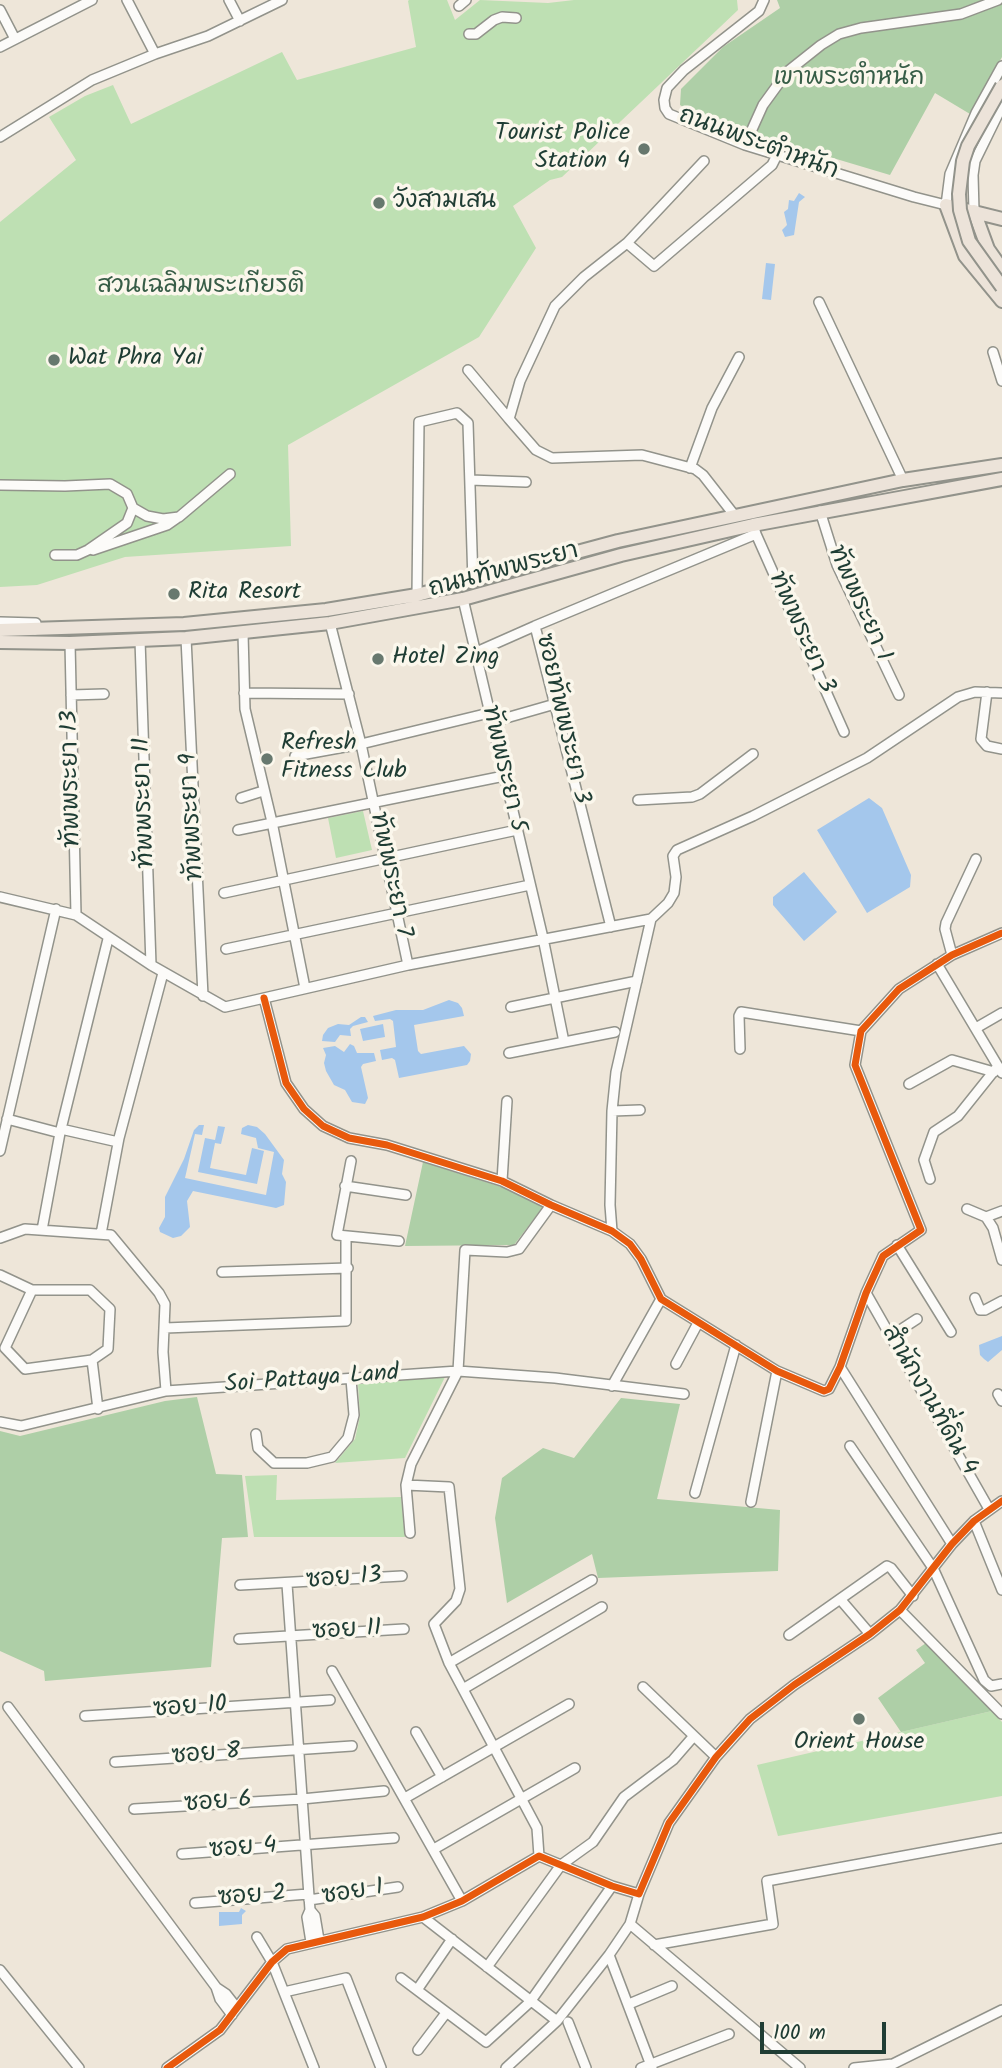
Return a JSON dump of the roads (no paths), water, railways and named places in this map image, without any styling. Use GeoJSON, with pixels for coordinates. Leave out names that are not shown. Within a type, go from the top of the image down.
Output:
{"type":"FeatureCollection","features":[{"type":"Feature","properties":{"kind":"main road"},"geometry":{"type":"LineString","coordinates":[[1002,86],[963,161],[959,194],[960,211],[969,241],[1002,287]]}},
{"type":"Feature","properties":{"kind":"main road"},"geometry":{"type":"LineString","coordinates":[[946,205],[965,256],[1002,301]]}},
{"type":"Feature","properties":{"kind":"main road","name":"ถนนพระตำหนัก"},"geometry":{"type":"LineString","coordinates":[[946,205],[975,211],[1002,221]]}},
{"type":"Feature","properties":{"kind":"main road"},"geometry":{"type":"LineString","coordinates":[[975,211],[990,252],[1002,268]]}},
{"type":"Feature","properties":{"kind":"main road"},"geometry":{"type":"LineString","coordinates":[[990,252],[990,236],[994,227],[1002,221]]}},
{"type":"Feature","properties":{"kind":"main road"},"geometry":{"type":"LineString","coordinates":[[984,279],[992,265],[1002,268]]}},
{"type":"Feature","properties":{"kind":"main road","name":"ถนนทัพพระยา"},"geometry":{"type":"LineString","coordinates":[[0,642],[70,643],[186,638],[330,623],[463,599],[625,547],[735,516],[904,480],[1002,466]]}},
{"type":"Feature","properties":{"kind":"main road","name":"ถนนทัพพระยา"},"geometry":{"type":"LineString","coordinates":[[0,630],[139,627],[244,620],[327,610],[417,595],[625,547],[755,529],[820,511],[1002,479]]}},
{"type":"Feature","properties":{"kind":"street"},"geometry":{"type":"LineString","coordinates":[[0,47],[92,0]]}},
{"type":"Feature","properties":{"kind":"street"},"geometry":{"type":"LineString","coordinates":[[127,0],[155,54]]}},
{"type":"Feature","properties":{"kind":"street"},"geometry":{"type":"LineString","coordinates":[[229,0],[240,21]]}},
{"type":"Feature","properties":{"kind":"street"},"geometry":{"type":"LineString","coordinates":[[260,0],[265,10]]}},
{"type":"Feature","properties":{"kind":"street"},"geometry":{"type":"LineString","coordinates":[[1,134],[92,80],[208,36],[282,0]]}},
{"type":"Feature","properties":{"kind":"street","name":"ถนนพระตำหนัก"},"geometry":{"type":"LineString","coordinates":[[764,0],[759,11],[684,70],[667,88],[664,100],[669,114],[744,145],[946,205]]}},
{"type":"Feature","properties":{"kind":"street"},"geometry":{"type":"LineString","coordinates":[[744,145],[762,105],[786,72],[839,34],[872,26],[961,14],[998,0]]}},
{"type":"Feature","properties":{"kind":"street"},"geometry":{"type":"LineString","coordinates":[[0,10],[15,39]]}},
{"type":"Feature","properties":{"kind":"street"},"geometry":{"type":"LineString","coordinates":[[469,34],[476,34],[502,17],[516,19]]}},
{"type":"Feature","properties":{"kind":"street"},"geometry":{"type":"LineString","coordinates":[[946,205],[950,174],[973,120],[1002,66]]}},
{"type":"Feature","properties":{"kind":"street"},"geometry":{"type":"LineString","coordinates":[[975,211],[975,161],[1002,106]]}},
{"type":"Feature","properties":{"kind":"street"},"geometry":{"type":"LineString","coordinates":[[973,120],[980,128],[990,127]]}},
{"type":"Feature","properties":{"kind":"street"},"geometry":{"type":"LineString","coordinates":[[627,243],[654,266],[772,165],[777,155]]}},
{"type":"Feature","properties":{"kind":"street"},"geometry":{"type":"LineString","coordinates":[[509,419],[520,380],[555,306],[583,277],[627,243],[704,161]]}},
{"type":"Feature","properties":{"kind":"street"},"geometry":{"type":"LineString","coordinates":[[819,302],[904,480]]}},
{"type":"Feature","properties":{"kind":"street"},"geometry":{"type":"LineString","coordinates":[[993,352],[1002,381]]}},
{"type":"Feature","properties":{"kind":"street"},"geometry":{"type":"LineString","coordinates":[[690,468],[712,408],[739,357]]}},
{"type":"Feature","properties":{"kind":"street"},"geometry":{"type":"LineString","coordinates":[[468,370],[536,450],[552,458],[642,455],[690,468],[701,473],[735,516]]}},
{"type":"Feature","properties":{"kind":"street"},"geometry":{"type":"LineString","coordinates":[[417,595],[419,422],[457,413],[468,423],[473,582]]}},
{"type":"Feature","properties":{"kind":"street"},"geometry":{"type":"LineString","coordinates":[[88,550],[99,549],[167,525],[197,504],[230,474]]}},
{"type":"Feature","properties":{"kind":"street"},"geometry":{"type":"LineString","coordinates":[[470,480],[526,482]]}},
{"type":"Feature","properties":{"kind":"street"},"geometry":{"type":"LineString","coordinates":[[0,485],[110,484],[127,494],[133,508],[148,516],[163,519],[179,517]]}},
{"type":"Feature","properties":{"kind":"street"},"geometry":{"type":"LineString","coordinates":[[55,555],[76,555],[88,550],[127,523],[133,508]]}},
{"type":"Feature","properties":{"kind":"street","name":"ทัพพระยา 1"},"geometry":{"type":"LineString","coordinates":[[820,511],[837,565],[899,695]]}},
{"type":"Feature","properties":{"kind":"street","name":"ซอยทัพพระยา 3"},"geometry":{"type":"LineString","coordinates":[[611,927],[536,626],[755,529]]}},
{"type":"Feature","properties":{"kind":"street","name":"ทัพพระยา 3"},"geometry":{"type":"LineString","coordinates":[[755,529],[844,732]]}},
{"type":"Feature","properties":{"kind":"street","name":"ทัพพระยา 5"},"geometry":{"type":"LineString","coordinates":[[463,599],[564,1042]]}},
{"type":"Feature","properties":{"kind":"street"},"geometry":{"type":"LineString","coordinates":[[0,622],[36,623],[35,630]]}},
{"type":"Feature","properties":{"kind":"street","name":"ทัพพระยา 7"},"geometry":{"type":"LineString","coordinates":[[330,623],[361,744],[408,965]]}},
{"type":"Feature","properties":{"kind":"street"},"geometry":{"type":"LineString","coordinates":[[474,653],[536,626]]}},
{"type":"Feature","properties":{"kind":"street"},"geometry":{"type":"LineString","coordinates":[[243,633],[244,693],[305,988]]}},
{"type":"Feature","properties":{"kind":"street","name":"ทัพพระยา 9"},"geometry":{"type":"LineString","coordinates":[[186,638],[203,996]]}},
{"type":"Feature","properties":{"kind":"street","name":"ทัพพระยา 11"},"geometry":{"type":"LineString","coordinates":[[140,640],[151,965]]}},
{"type":"Feature","properties":{"kind":"street","name":"ทัพพระยา 13"},"geometry":{"type":"LineString","coordinates":[[70,643],[76,915]]}},
{"type":"Feature","properties":{"kind":"street"},"geometry":{"type":"LineString","coordinates":[[0,897],[76,915],[108,939],[163,973],[225,1007],[408,965],[651,919],[668,903],[674,892],[676,877],[673,856],[677,850],[753,816],[867,758],[958,697],[975,692],[1002,693]]}},
{"type":"Feature","properties":{"kind":"street"},"geometry":{"type":"LineString","coordinates":[[987,692],[981,739],[987,746],[1002,750]]}},
{"type":"Feature","properties":{"kind":"street"},"geometry":{"type":"LineString","coordinates":[[244,693],[349,694]]}},
{"type":"Feature","properties":{"kind":"street"},"geometry":{"type":"LineString","coordinates":[[71,695],[104,694]]}},
{"type":"Feature","properties":{"kind":"street"},"geometry":{"type":"LineString","coordinates":[[295,756],[555,704]]}},
{"type":"Feature","properties":{"kind":"street"},"geometry":{"type":"LineString","coordinates":[[638,800],[692,797],[700,794],[753,754]]}},
{"type":"Feature","properties":{"kind":"street"},"geometry":{"type":"LineString","coordinates":[[238,830],[504,776]]}},
{"type":"Feature","properties":{"kind":"street"},"geometry":{"type":"LineString","coordinates":[[241,798],[263,790]]}},
{"type":"Feature","properties":{"kind":"street"},"geometry":{"type":"LineString","coordinates":[[224,893],[517,830]]}},
{"type":"Feature","properties":{"kind":"street"},"geometry":{"type":"LineString","coordinates":[[952,955],[946,923],[976,859]]}},
{"type":"Feature","properties":{"kind":"street"},"geometry":{"type":"LineString","coordinates":[[226,949],[530,885]]}},
{"type":"Feature","properties":{"kind":"street"},"geometry":{"type":"LineString","coordinates":[[0,1151],[56,909]]}},
{"type":"Feature","properties":{"kind":"street"},"geometry":{"type":"LineString","coordinates":[[612,1231],[612,1111],[617,1072],[651,919]]}},
{"type":"Feature","properties":{"kind":"street"},"geometry":{"type":"LineString","coordinates":[[264,998],[286,1083],[304,1109],[323,1126],[349,1138],[387,1145],[502,1181],[612,1231],[629,1244],[641,1259],[661,1299],[777,1371],[824,1391],[829,1389],[840,1367],[866,1293],[883,1256],[921,1230],[855,1065],[860,1031],[899,989],[952,955],[1002,933]]}},
{"type":"Feature","properties":{"kind":"street"},"geometry":{"type":"LineString","coordinates":[[42,1230],[60,1131],[108,939]]}},
{"type":"Feature","properties":{"kind":"street"},"geometry":{"type":"LineString","coordinates":[[937,964],[998,1070]]}},
{"type":"Feature","properties":{"kind":"street"},"geometry":{"type":"LineString","coordinates":[[101,1234],[118,1142],[163,973]]}},
{"type":"Feature","properties":{"kind":"street"},"geometry":{"type":"LineString","coordinates":[[511,1007],[637,981]]}},
{"type":"Feature","properties":{"kind":"street"},"geometry":{"type":"LineString","coordinates":[[740,1049],[738,1016],[741,1012],[860,1031]]}},
{"type":"Feature","properties":{"kind":"street"},"geometry":{"type":"LineString","coordinates":[[976,1028],[1002,1013]]}},
{"type":"Feature","properties":{"kind":"street"},"geometry":{"type":"LineString","coordinates":[[509,1053],[615,1032]]}},
{"type":"Feature","properties":{"kind":"street"},"geometry":{"type":"LineString","coordinates":[[909,1084],[952,1059],[998,1070]]}},
{"type":"Feature","properties":{"kind":"street"},"geometry":{"type":"LineString","coordinates":[[930,1179],[924,1160],[934,1132],[958,1116],[998,1070]]}},
{"type":"Feature","properties":{"kind":"street"},"geometry":{"type":"LineString","coordinates":[[502,1181],[507,1101]]}},
{"type":"Feature","properties":{"kind":"street"},"geometry":{"type":"LineString","coordinates":[[612,1111],[640,1110]]}},
{"type":"Feature","properties":{"kind":"street"},"geometry":{"type":"LineString","coordinates":[[7,1119],[118,1142]]}},
{"type":"Feature","properties":{"kind":"street"},"geometry":{"type":"LineString","coordinates":[[351,1161],[337,1235],[399,1241]]}},
{"type":"Feature","properties":{"kind":"street"},"geometry":{"type":"LineString","coordinates":[[345,1186],[406,1195]]}},
{"type":"Feature","properties":{"kind":"street"},"geometry":{"type":"LineString","coordinates":[[410,1533],[406,1485],[411,1464],[458,1371],[465,1250],[508,1252],[519,1249],[551,1205]]}},
{"type":"Feature","properties":{"kind":"street"},"geometry":{"type":"LineString","coordinates":[[967,1209],[986,1217],[993,1228],[1002,1260]]}},
{"type":"Feature","properties":{"kind":"street"},"geometry":{"type":"LineString","coordinates":[[986,1217],[1002,1210]]}},
{"type":"Feature","properties":{"kind":"street"},"geometry":{"type":"LineString","coordinates":[[0,1238],[25,1229],[111,1235],[165,1304],[163,1352],[166,1391]]}},
{"type":"Feature","properties":{"kind":"street"},"geometry":{"type":"LineString","coordinates":[[164,1328],[346,1321],[346,1237]]}},
{"type":"Feature","properties":{"kind":"street"},"geometry":{"type":"LineString","coordinates":[[897,1245],[951,1332]]}},
{"type":"Feature","properties":{"kind":"street"},"geometry":{"type":"LineString","coordinates":[[222,1272],[348,1268]]}},
{"type":"Feature","properties":{"kind":"street"},"geometry":{"type":"LineString","coordinates":[[0,1275],[32,1290],[90,1290],[110,1309],[108,1349],[92,1360],[25,1369],[5,1349],[32,1290]]}},
{"type":"Feature","properties":{"kind":"street","name":"สำนักงานที่ดิน 4"},"geometry":{"type":"LineString","coordinates":[[866,1293],[989,1509]]}},
{"type":"Feature","properties":{"kind":"street"},"geometry":{"type":"LineString","coordinates":[[975,1298],[980,1310],[1002,1301]]}},
{"type":"Feature","properties":{"kind":"street"},"geometry":{"type":"LineString","coordinates":[[612,1385],[661,1299]]}},
{"type":"Feature","properties":{"kind":"street"},"geometry":{"type":"LineString","coordinates":[[891,1336],[917,1319]]}},
{"type":"Feature","properties":{"kind":"street"},"geometry":{"type":"LineString","coordinates":[[677,1364],[698,1323]]}},
{"type":"Feature","properties":{"kind":"street"},"geometry":{"type":"LineString","coordinates":[[695,1493],[736,1345]]}},
{"type":"Feature","properties":{"kind":"street"},"geometry":{"type":"LineString","coordinates":[[92,1360],[98,1409]]}},
{"type":"Feature","properties":{"kind":"street"},"geometry":{"type":"LineString","coordinates":[[840,1367],[952,1544]]}},
{"type":"Feature","properties":{"kind":"street","name":"Soi Pattaya Land"},"geometry":{"type":"LineString","coordinates":[[0,1422],[21,1426],[166,1391],[458,1371],[555,1378],[684,1394]]}},
{"type":"Feature","properties":{"kind":"street"},"geometry":{"type":"LineString","coordinates":[[751,1502],[777,1371]]}},
{"type":"Feature","properties":{"kind":"street"},"geometry":{"type":"LineString","coordinates":[[256,1434],[258,1448],[274,1463],[307,1463],[332,1457],[348,1438],[354,1415],[351,1379]]}},
{"type":"Feature","properties":{"kind":"street"},"geometry":{"type":"LineString","coordinates":[[850,1447],[933,1568],[984,1679],[991,1686],[1002,1684]]}},
{"type":"Feature","properties":{"kind":"street"},"geometry":{"type":"LineString","coordinates":[[406,1485],[449,1488],[460,1589],[456,1601],[435,1624],[449,1663],[537,1828],[540,1856]]}},
{"type":"Feature","properties":{"kind":"street"},"geometry":{"type":"LineString","coordinates":[[506,2068],[557,2021],[630,1924],[639,1894],[669,1823],[716,1757],[754,1715],[900,1610],[952,1544],[974,1521],[1002,1501]]}},
{"type":"Feature","properties":{"kind":"street"},"geometry":{"type":"LineString","coordinates":[[974,1521],[1002,1590]]}},
{"type":"Feature","properties":{"kind":"street"},"geometry":{"type":"LineString","coordinates":[[789,1635],[887,1566],[913,1596]]}},
{"type":"Feature","properties":{"kind":"street","name":"ซอย 13"},"geometry":{"type":"LineString","coordinates":[[240,1585],[402,1576]]}},
{"type":"Feature","properties":{"kind":"street"},"geometry":{"type":"LineString","coordinates":[[449,1663],[592,1580]]}},
{"type":"Feature","properties":{"kind":"street"},"geometry":{"type":"LineString","coordinates":[[287,1584],[309,1902],[315,1916],[315,1941]]}},
{"type":"Feature","properties":{"kind":"street"},"geometry":{"type":"LineString","coordinates":[[840,1599],[870,1634]]}},
{"type":"Feature","properties":{"kind":"street"},"geometry":{"type":"LineString","coordinates":[[463,1689],[602,1607]]}},
{"type":"Feature","properties":{"kind":"street"},"geometry":{"type":"LineString","coordinates":[[900,1610],[1002,1714]]}},
{"type":"Feature","properties":{"kind":"street","name":"ซอย 11"},"geometry":{"type":"LineString","coordinates":[[239,1639],[404,1629]]}},
{"type":"Feature","properties":{"kind":"street"},"geometry":{"type":"LineString","coordinates":[[332,1671],[462,1901]]}},
{"type":"Feature","properties":{"kind":"street"},"geometry":{"type":"LineString","coordinates":[[643,1686],[716,1757]]}},
{"type":"Feature","properties":{"kind":"street","name":"ซอย 10"},"geometry":{"type":"LineString","coordinates":[[85,1716],[330,1700]]}},
{"type":"Feature","properties":{"kind":"street"},"geometry":{"type":"LineString","coordinates":[[405,1798],[569,1704]]}},
{"type":"Feature","properties":{"kind":"street"},"geometry":{"type":"LineString","coordinates":[[8,1707],[216,1987],[226,1994],[235,2012]]}},
{"type":"Feature","properties":{"kind":"street"},"geometry":{"type":"LineString","coordinates":[[416,1732],[442,1777]]}},
{"type":"Feature","properties":{"kind":"street"},"geometry":{"type":"LineString","coordinates":[[487,1967],[561,1865],[593,1842],[624,1797],[673,1760],[693,1737]]}},
{"type":"Feature","properties":{"kind":"street","name":"ซอย 8"},"geometry":{"type":"LineString","coordinates":[[115,1762],[352,1746]]}},
{"type":"Feature","properties":{"kind":"street"},"geometry":{"type":"LineString","coordinates":[[434,1849],[575,1768]]}},
{"type":"Feature","properties":{"kind":"street","name":"ซอย 6"},"geometry":{"type":"LineString","coordinates":[[134,1810],[384,1791]]}},
{"type":"Feature","properties":{"kind":"street","name":"ซอย 4"},"geometry":{"type":"LineString","coordinates":[[182,1854],[394,1838]]}},
{"type":"Feature","properties":{"kind":"street"},"geometry":{"type":"LineString","coordinates":[[654,1945],[773,1924],[767,1881],[1002,1838]]}},
{"type":"Feature","properties":{"kind":"street"},"geometry":{"type":"LineString","coordinates":[[540,1856],[611,1886],[639,1894]]}},
{"type":"Feature","properties":{"kind":"street"},"geometry":{"type":"LineString","coordinates":[[167,2068],[220,2030],[272,1962],[287,1949],[423,1917],[462,1901],[540,1856]]}},
{"type":"Feature","properties":{"kind":"street"},"geometry":{"type":"LineString","coordinates":[[401,1978],[485,2042],[530,2002],[611,1886]]}},
{"type":"Feature","properties":{"kind":"street","name":"ซอย 1"},"geometry":{"type":"LineString","coordinates":[[309,1902],[398,1887]]}},
{"type":"Feature","properties":{"kind":"street","name":"ซอย 2"},"geometry":{"type":"LineString","coordinates":[[195,1903],[309,1902]]}},
{"type":"Feature","properties":{"kind":"street"},"geometry":{"type":"LineString","coordinates":[[423,1917],[557,2021]]}},
{"type":"Feature","properties":{"kind":"street"},"geometry":{"type":"LineString","coordinates":[[630,1924],[800,2068]]}},
{"type":"Feature","properties":{"kind":"street"},"geometry":{"type":"LineString","coordinates":[[257,1937],[272,1962],[314,2068]]}},
{"type":"Feature","properties":{"kind":"street"},"geometry":{"type":"LineString","coordinates":[[417,1990],[452,1939]]}},
{"type":"Feature","properties":{"kind":"street"},"geometry":{"type":"LineString","coordinates":[[609,1955],[652,2066]]}},
{"type":"Feature","properties":{"kind":"street"},"geometry":{"type":"LineString","coordinates":[[0,1970],[79,2068]]}},
{"type":"Feature","properties":{"kind":"street"},"geometry":{"type":"LineString","coordinates":[[284,1992],[346,1978],[381,2068]]}},
{"type":"Feature","properties":{"kind":"street"},"geometry":{"type":"LineString","coordinates":[[629,2004],[672,1986]]}},
{"type":"Feature","properties":{"kind":"street"},"geometry":{"type":"LineString","coordinates":[[853,2068],[893,2064],[1002,2010]]}},
{"type":"Feature","properties":{"kind":"street"},"geometry":{"type":"LineString","coordinates":[[418,2050],[446,2013]]}},
{"type":"Feature","properties":{"kind":"street"},"geometry":{"type":"LineString","coordinates":[[568,2022],[586,2068]]}},
{"type":"Feature","properties":{"kind":"street"},"geometry":{"type":"LineString","coordinates":[[640,2068],[652,2066],[729,2034]]}},
{"type":"Feature","properties":{"kind":"street"},"geometry":{"type":"LineString","coordinates":[[783,2068],[785,2056]]}},
{"type":"Feature","properties":{"kind":"water"},"geometry":{"type":"Polygon","coordinates":[[[799,193],[805,197],[799,202],[794,235],[785,237],[782,230],[787,225],[784,212],[788,209],[789,200],[794,201],[799,193]]]}},
{"type":"Feature","properties":{"kind":"water"},"geometry":{"type":"Polygon","coordinates":[[[766,263],[775,264],[771,300],[762,299],[766,263]]]}},
{"type":"Feature","properties":{"kind":"water"},"geometry":{"type":"Polygon","coordinates":[[[869,798],[882,808],[911,875],[910,887],[867,913],[817,830],[869,798]]]}},
{"type":"Feature","properties":{"kind":"water"},"geometry":{"type":"Polygon","coordinates":[[[804,872],[837,912],[804,941],[773,905],[773,897],[804,872]]]}},
{"type":"Feature","properties":{"kind":"water"},"geometry":{"type":"Polygon","coordinates":[[[449,1000],[458,1003],[464,1016],[414,1025],[418,1051],[421,1054],[464,1046],[471,1054],[470,1061],[467,1065],[399,1078],[395,1060],[382,1060],[380,1050],[396,1047],[393,1021],[375,1021],[373,1016],[396,1010],[423,1010],[449,1000]]]}},
{"type":"Feature","properties":{"kind":"water"},"geometry":{"type":"Polygon","coordinates":[[[365,1017],[368,1022],[353,1026],[350,1029],[351,1036],[340,1035],[335,1042],[322,1041],[328,1028],[338,1024],[349,1025],[365,1017]]]}},
{"type":"Feature","properties":{"kind":"water"},"geometry":{"type":"Polygon","coordinates":[[[383,1024],[385,1037],[363,1041],[360,1029],[383,1024]]]}},
{"type":"Feature","properties":{"kind":"water"},"geometry":{"type":"Polygon","coordinates":[[[350,1044],[357,1053],[374,1053],[376,1061],[361,1067],[368,1098],[365,1104],[352,1102],[345,1090],[334,1085],[324,1063],[326,1055],[323,1048],[335,1046],[344,1052],[350,1044]]]}},
{"type":"Feature","properties":{"kind":"water"},"geometry":{"type":"Polygon","coordinates":[[[199,1125],[204,1125],[202,1135],[195,1134],[185,1178],[266,1195],[274,1152],[258,1148],[256,1138],[241,1134],[242,1128],[248,1125],[257,1127],[284,1160],[284,1205],[276,1208],[193,1191],[187,1201],[190,1227],[181,1236],[173,1238],[160,1232],[159,1228],[165,1217],[165,1197],[184,1159],[194,1130],[199,1125]]]}},
{"type":"Feature","properties":{"kind":"water"},"geometry":{"type":"Polygon","coordinates":[[[218,1126],[225,1127],[221,1144],[215,1143],[210,1168],[246,1175],[252,1148],[264,1151],[257,1184],[198,1172],[205,1138],[215,1140],[218,1126]]]}},
{"type":"Feature","properties":{"kind":"water"},"geometry":{"type":"Polygon","coordinates":[[[1002,1336],[1002,1350],[988,1362],[980,1355],[979,1345],[1002,1336]]]}},
{"type":"Feature","properties":{"kind":"water"},"geometry":{"type":"Polygon","coordinates":[[[241,1908],[246,1911],[242,1915],[242,1924],[219,1926],[219,1912],[239,1912],[241,1908]]]}},
{"type":"Feature","properties":{"kind":"place","name":"Tourist Police Station 4"},"geometry":{"type":"Point","coordinates":[644,149]}},
{"type":"Feature","properties":{"kind":"place","name":"วังสามเสน"},"geometry":{"type":"Point","coordinates":[379,203]}},
{"type":"Feature","properties":{"kind":"place","name":"Wat Phra Yai"},"geometry":{"type":"Point","coordinates":[54,360]}},
{"type":"Feature","properties":{"kind":"place","name":"Rita Resort"},"geometry":{"type":"Point","coordinates":[174,594]}},
{"type":"Feature","properties":{"kind":"place","name":"Hotel Zing"},"geometry":{"type":"Point","coordinates":[378,659]}},
{"type":"Feature","properties":{"kind":"place","name":"Refresh Fitness Club"},"geometry":{"type":"Point","coordinates":[267,759]}},
{"type":"Feature","properties":{"kind":"place","name":"Orient House"},"geometry":{"type":"Point","coordinates":[859,1719]}},
{"type":"Feature","properties":{"kind":"park label","name":"เขาพระตำหนัก"},"geometry":{"type":"Point","coordinates":[849,80]}},
{"type":"Feature","properties":{"kind":"park label","name":"สวนเฉลิมพระเกียรติ"},"geometry":{"type":"Point","coordinates":[201,288]}}]}
